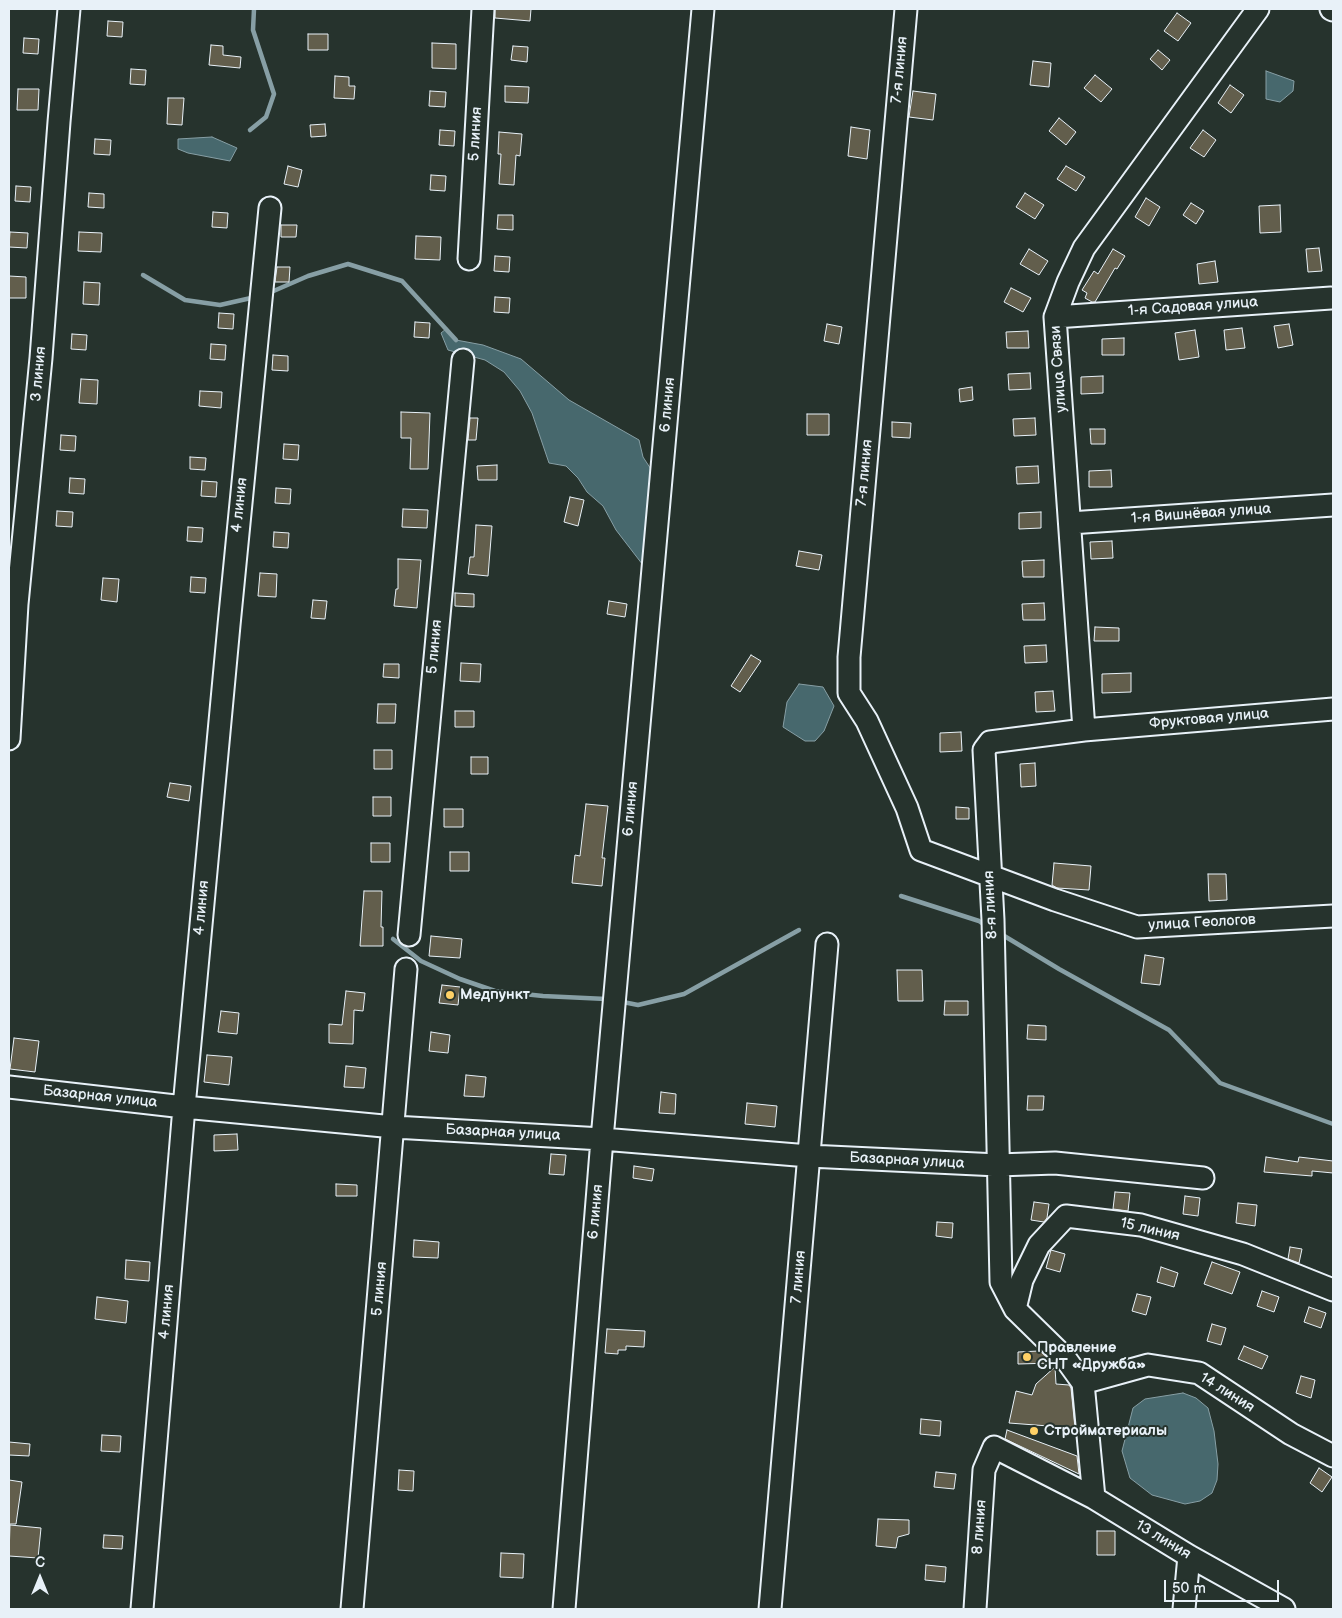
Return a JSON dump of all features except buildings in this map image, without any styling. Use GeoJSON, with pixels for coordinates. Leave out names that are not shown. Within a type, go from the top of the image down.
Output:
{"type":"FeatureCollection","features":[{"type":"Feature","properties":{"kind":"street","name":"3 линия"},"geometry":{"type":"LineString","coordinates":[[9,739],[17,604],[41,358],[58,122],[69,9]]}},
{"type":"Feature","properties":{"kind":"street","name":"5 линия"},"geometry":{"type":"LineString","coordinates":[[469,259],[483,9]]}},
{"type":"Feature","properties":{"kind":"street","name":"6 линия"},"geometry":{"type":"LineString","coordinates":[[564,1609],[602,1139],[703,9]]}},
{"type":"Feature","properties":{"kind":"street","name":"7-я линия"},"geometry":{"type":"LineString","coordinates":[[906,9],[849,657],[849,693],[867,720],[907,808],[921,850],[990,876]]}},
{"type":"Feature","properties":{"kind":"street","name":"улица Связи"},"geometry":{"type":"LineString","coordinates":[[1084,730],[1055,316],[1084,248],[1258,9]]}},
{"type":"Feature","properties":{"kind":"street","name":"4 линия"},"geometry":{"type":"LineString","coordinates":[[142,1609],[184,1107],[228,625],[270,208]]}},
{"type":"Feature","properties":{"kind":"street","name":"1-я Садовая улица"},"geometry":{"type":"LineString","coordinates":[[1055,316],[1331,298]]}},
{"type":"Feature","properties":{"kind":"street","name":"5 линия"},"geometry":{"type":"LineString","coordinates":[[409,935],[463,360]]}},
{"type":"Feature","properties":{"kind":"street","name":"1-я Вишнёвая улица"},"geometry":{"type":"LineString","coordinates":[[1070,523],[1333,505]]}},
{"type":"Feature","properties":{"kind":"street","name":"Фруктовая улица"},"geometry":{"type":"LineString","coordinates":[[1084,730],[1333,709]]}},
{"type":"Feature","properties":{"kind":"street","name":"8-я линия"},"geometry":{"type":"LineString","coordinates":[[1083,1383],[1065,1358],[1015,1309],[1001,1282],[993,927],[984,750],[990,742],[1084,730]]}},
{"type":"Feature","properties":{"kind":"street","name":"улица Геологов"},"geometry":{"type":"LineString","coordinates":[[990,876],[1137,927],[1333,916]]}},
{"type":"Feature","properties":{"kind":"street","name":"7 линия"},"geometry":{"type":"LineString","coordinates":[[770,1609],[827,944]]}},
{"type":"Feature","properties":{"kind":"street","name":"5 линия"},"geometry":{"type":"LineString","coordinates":[[352,1609],[406,969]]}},
{"type":"Feature","properties":{"kind":"street","name":"Базарная улица"},"geometry":{"type":"LineString","coordinates":[[9,1087],[184,1107],[394,1127],[602,1139],[809,1156],[998,1165],[1055,1163],[1203,1178]]}},
{"type":"Feature","properties":{"kind":"street","name":"15 линия"},"geometry":{"type":"LineString","coordinates":[[1015,1309],[1022,1280],[1040,1245],[1066,1216],[1141,1225],[1243,1254],[1333,1290]]}},
{"type":"Feature","properties":{"kind":"street","name":"14 линия"},"geometry":{"type":"LineString","coordinates":[[1083,1383],[1148,1365],[1199,1373],[1292,1434],[1333,1456]]}},
{"type":"Feature","properties":{"kind":"street"},"geometry":{"type":"LineString","coordinates":[[1083,1383],[1094,1498]]}},
{"type":"Feature","properties":{"kind":"street","name":"13 линия"},"geometry":{"type":"LineString","coordinates":[[994,1447],[1094,1498],[1189,1556],[1284,1609]]}},
{"type":"Feature","properties":{"kind":"street","name":"8 линия"},"geometry":{"type":"LineString","coordinates":[[975,1609],[984,1470],[994,1447]]}},
{"type":"Feature","properties":{"kind":"street"},"geometry":{"type":"LineString","coordinates":[[1184,1609],[1189,1556]]}},
{"type":"Feature","properties":{"kind":"water"},"geometry":{"type":"Polygon","coordinates":[[[1266,71],[1294,81],[1293,91],[1280,102],[1266,99],[1266,71]]]}},
{"type":"Feature","properties":{"kind":"water"},"geometry":{"type":"Polygon","coordinates":[[[212,137],[237,148],[230,161],[188,153],[178,149],[178,139],[212,137]]]}},
{"type":"Feature","properties":{"kind":"water"},"geometry":{"type":"Polygon","coordinates":[[[446,329],[456,340],[483,345],[521,359],[569,400],[639,440],[643,457],[660,483],[646,569],[616,530],[603,506],[587,492],[578,478],[566,466],[549,463],[532,413],[520,391],[504,372],[485,360],[448,350],[441,333],[446,329]]]}},
{"type":"Feature","properties":{"kind":"water"},"geometry":{"type":"Polygon","coordinates":[[[799,684],[823,687],[834,706],[824,731],[815,741],[805,741],[783,727],[787,702],[799,684]]]}},
{"type":"Feature","properties":{"kind":"water"},"geometry":{"type":"Polygon","coordinates":[[[1183,1393],[1196,1398],[1208,1408],[1214,1431],[1218,1464],[1217,1480],[1212,1493],[1200,1501],[1185,1504],[1152,1495],[1130,1478],[1122,1451],[1133,1408],[1145,1399],[1183,1393]]]}},
{"type":"Feature","properties":{"kind":"waterway"},"geometry":{"type":"LineString","coordinates":[[250,130],[266,117],[274,94],[253,30],[254,9]]}},
{"type":"Feature","properties":{"kind":"waterway"},"geometry":{"type":"LineString","coordinates":[[269,293],[308,276],[348,264],[402,281],[456,340]]}},
{"type":"Feature","properties":{"kind":"waterway"},"geometry":{"type":"LineString","coordinates":[[143,275],[185,300],[220,305],[251,298]]}},
{"type":"Feature","properties":{"kind":"waterway"},"geometry":{"type":"LineString","coordinates":[[901,896],[979,921],[986,926]]}},
{"type":"Feature","properties":{"kind":"waterway"},"geometry":{"type":"LineString","coordinates":[[623,1002],[638,1005],[684,994],[799,930]]}},
{"type":"Feature","properties":{"kind":"waterway"},"geometry":{"type":"LineString","coordinates":[[1001,934],[1059,969],[1169,1030],[1220,1083],[1333,1124]]}},
{"type":"Feature","properties":{"kind":"waterway"},"geometry":{"type":"LineString","coordinates":[[393,939],[421,961],[460,979],[495,991],[543,996],[606,999]]}},
{"type":"Feature","properties":{"kind":"place","name":"Медпункт"},"geometry":{"type":"Point","coordinates":[450,995]}},
{"type":"Feature","properties":{"kind":"place","name":"Правление СНТ «Дружба»"},"geometry":{"type":"Point","coordinates":[1027,1357]}},
{"type":"Feature","properties":{"kind":"place","name":"Стройматериалы"},"geometry":{"type":"Point","coordinates":[1034,1431]}}]}
